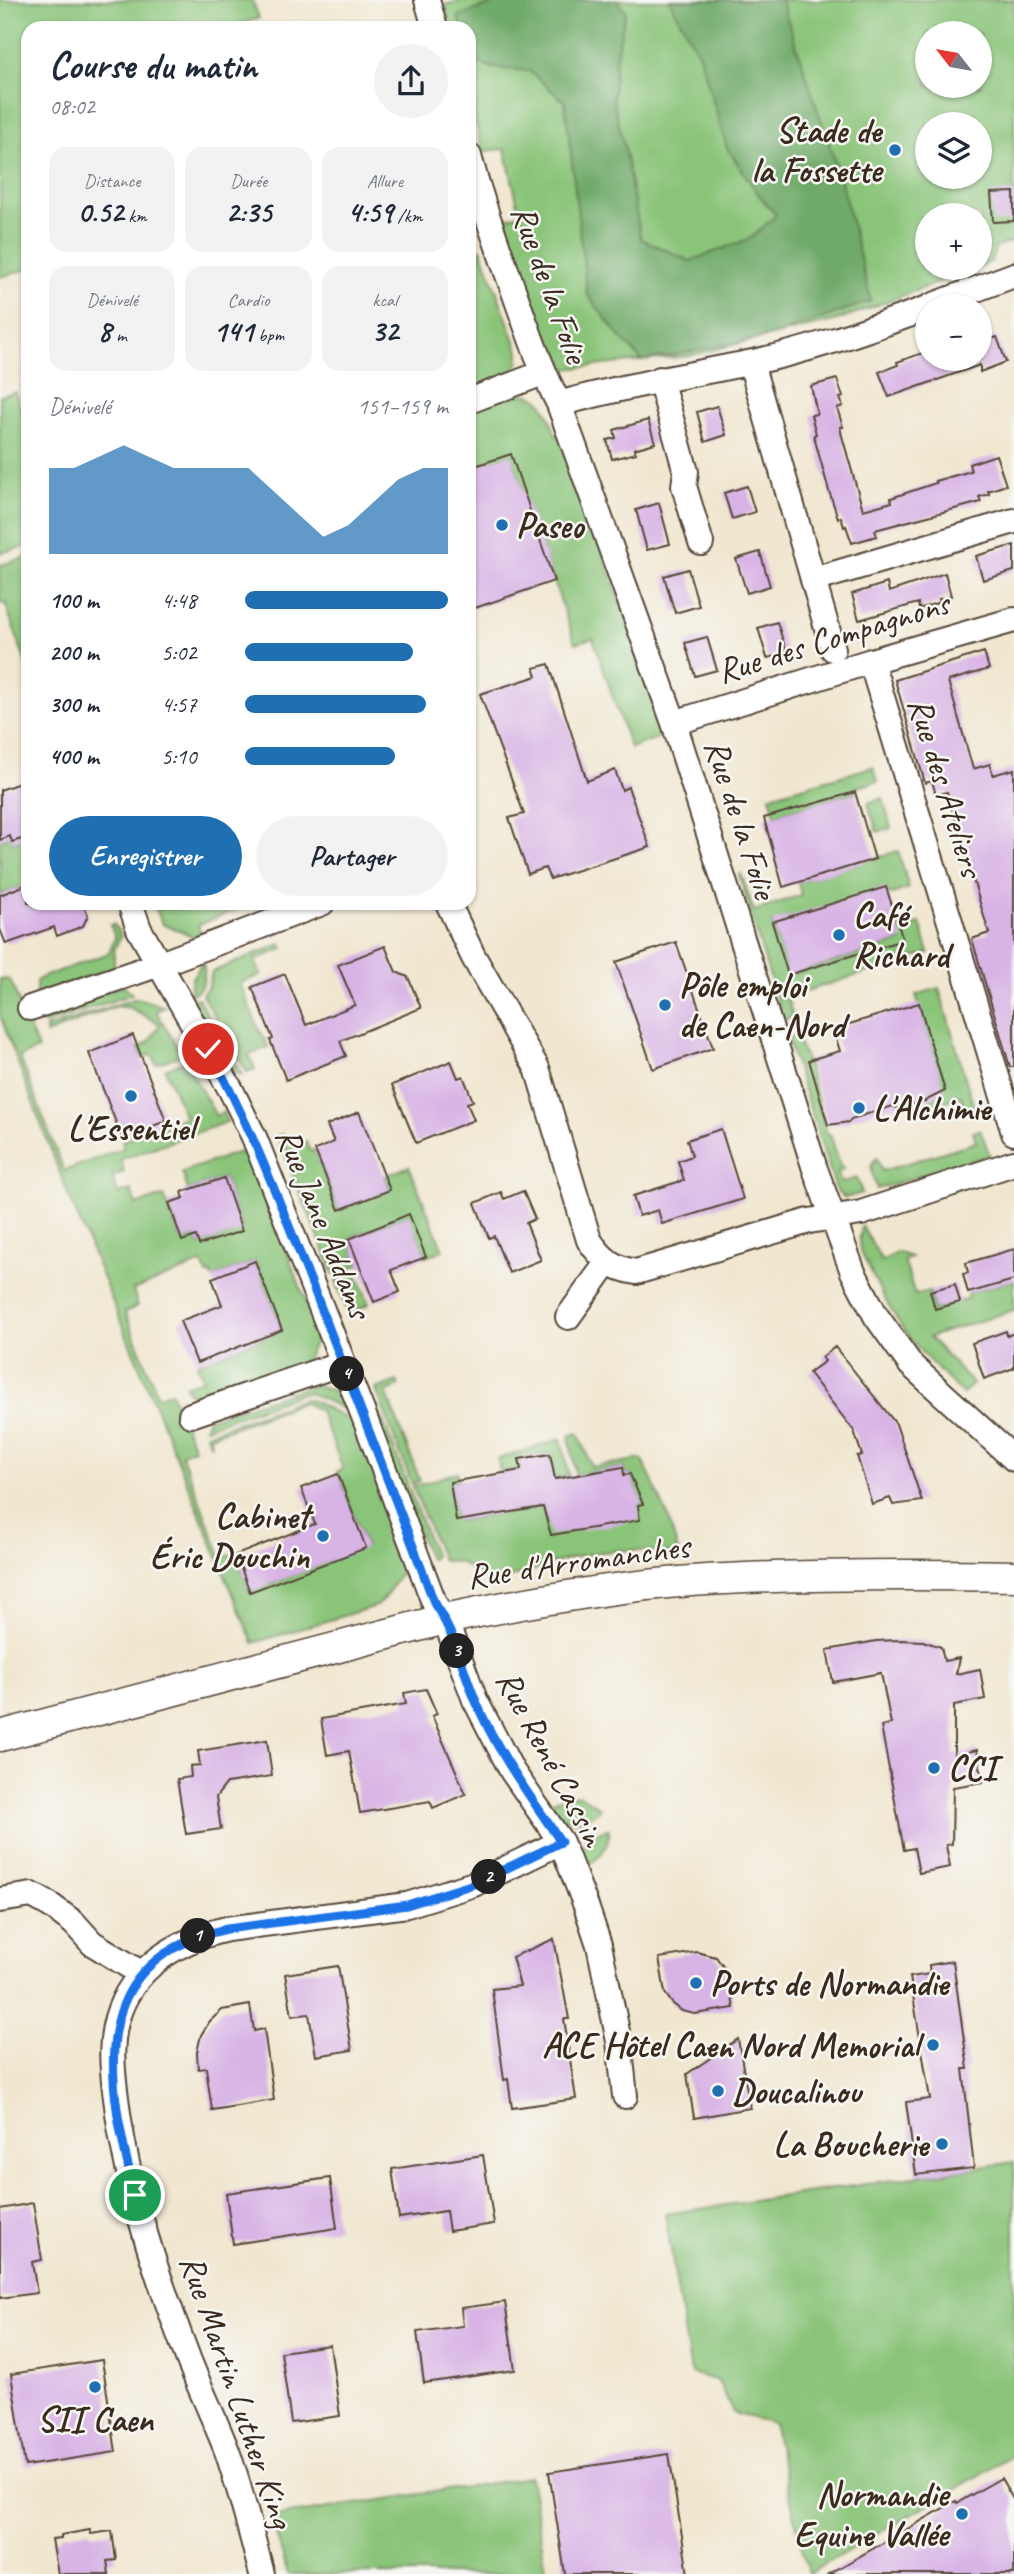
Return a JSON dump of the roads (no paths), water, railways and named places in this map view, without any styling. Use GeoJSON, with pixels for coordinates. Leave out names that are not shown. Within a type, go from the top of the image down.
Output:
{"type":"FeatureCollection","features":[{"type":"Feature","properties":{"kind":"main road","name":"Rue d'Arromanches"},"geometry":{"type":"LineString","coordinates":[[0,1736],[445,1619],[585,1593],[691,1581],[790,1577],[1014,1576]]}},
{"type":"Feature","properties":{"kind":"street"},"geometry":{"type":"LineString","coordinates":[[427,0],[433,21]]}},
{"type":"Feature","properties":{"kind":"street","name":"Rue de la Folie"},"geometry":{"type":"LineString","coordinates":[[476,179],[542,373],[559,404],[674,723],[832,1217],[861,1290],[890,1338],[919,1373],[1014,1459]]}},
{"type":"Feature","properties":{"kind":"street"},"geometry":{"type":"LineString","coordinates":[[964,294],[1014,275]]}},
{"type":"Feature","properties":{"kind":"street"},"geometry":{"type":"LineString","coordinates":[[559,404],[660,379],[751,363],[870,329],[915,312]]}},
{"type":"Feature","properties":{"kind":"street"},"geometry":{"type":"LineString","coordinates":[[751,363],[833,649]]}},
{"type":"Feature","properties":{"kind":"street"},"geometry":{"type":"LineString","coordinates":[[476,398],[542,373]]}},
{"type":"Feature","properties":{"kind":"street"},"geometry":{"type":"LineString","coordinates":[[660,379],[686,472],[684,486],[701,543]]}},
{"type":"Feature","properties":{"kind":"street"},"geometry":{"type":"LineString","coordinates":[[813,580],[1014,521]]}},
{"type":"Feature","properties":{"kind":"street","name":"Rue des Compagnons"},"geometry":{"type":"LineString","coordinates":[[674,723],[871,661],[1014,620]]}},
{"type":"Feature","properties":{"kind":"street","name":"Rue des Ateliers"},"geometry":{"type":"LineString","coordinates":[[871,661],[1014,1133]]}},
{"type":"Feature","properties":{"kind":"street","name":"Rue Jane Addams"},"geometry":{"type":"LineString","coordinates":[[132,910],[139,929],[231,1090],[254,1138],[435,1605],[445,1619]]}},
{"type":"Feature","properties":{"kind":"street"},"geometry":{"type":"LineString","coordinates":[[30,1008],[160,964],[303,910]]}},
{"type":"Feature","properties":{"kind":"street"},"geometry":{"type":"LineString","coordinates":[[451,910],[473,956],[537,1068],[589,1240],[607,1263],[622,1270],[636,1272],[809,1221],[861,1213],[1014,1163]]}},
{"type":"Feature","properties":{"kind":"street"},"geometry":{"type":"LineString","coordinates":[[568,1317],[607,1263]]}},
{"type":"Feature","properties":{"kind":"street"},"geometry":{"type":"LineString","coordinates":[[191,1415],[342,1363]]}},
{"type":"Feature","properties":{"kind":"street","name":"Rue René Cassin"},"geometry":{"type":"LineString","coordinates":[[445,1619],[475,1700],[512,1771],[561,1842],[599,1945],[619,2041],[625,2096]]}},
{"type":"Feature","properties":{"kind":"street","name":"Rue Martin Luther King"},"geometry":{"type":"LineString","coordinates":[[262,2574],[235,2474],[188,2357],[146,2234],[123,2146],[112,2064],[117,2018],[124,2001],[142,1975],[165,1952],[202,1935],[240,1927],[407,1905],[474,1884],[561,1842]]}},
{"type":"Feature","properties":{"kind":"street"},"geometry":{"type":"LineString","coordinates":[[0,1900],[32,1895],[74,1923],[92,1943],[142,1975]]}},
{"type":"Feature","properties":{"kind":"place","name":"Stade de la Fossette"},"geometry":{"type":"Point","coordinates":[895,150]}},
{"type":"Feature","properties":{"kind":"place","name":"Paseo"},"geometry":{"type":"Point","coordinates":[502,525]}},
{"type":"Feature","properties":{"kind":"place","name":"Café Richard"},"geometry":{"type":"Point","coordinates":[839,935]}},
{"type":"Feature","properties":{"kind":"place","name":"Pôle emploi de Caen-Nord"},"geometry":{"type":"Point","coordinates":[665,1005]}},
{"type":"Feature","properties":{"kind":"place","name":"L'Essentiel"},"geometry":{"type":"Point","coordinates":[131,1096]}},
{"type":"Feature","properties":{"kind":"place","name":"L'Alchimie"},"geometry":{"type":"Point","coordinates":[859,1108]}},
{"type":"Feature","properties":{"kind":"place","name":"Cabinet Éric Douchin"},"geometry":{"type":"Point","coordinates":[323,1536]}},
{"type":"Feature","properties":{"kind":"place","name":"CCI"},"geometry":{"type":"Point","coordinates":[934,1768]}},
{"type":"Feature","properties":{"kind":"place","name":"Ports de Normandie"},"geometry":{"type":"Point","coordinates":[696,1983]}},
{"type":"Feature","properties":{"kind":"place","name":"ACE Hôtel Caen Nord Memorial"},"geometry":{"type":"Point","coordinates":[933,2045]}},
{"type":"Feature","properties":{"kind":"place","name":"Doucalinou"},"geometry":{"type":"Point","coordinates":[718,2091]}},
{"type":"Feature","properties":{"kind":"place","name":"La Boucherie"},"geometry":{"type":"Point","coordinates":[942,2144]}},
{"type":"Feature","properties":{"kind":"place","name":"SII Caen"},"geometry":{"type":"Point","coordinates":[95,2387]}},
{"type":"Feature","properties":{"kind":"place","name":"Normandie Equine Vallée"},"geometry":{"type":"Point","coordinates":[962,2514]}}]}
